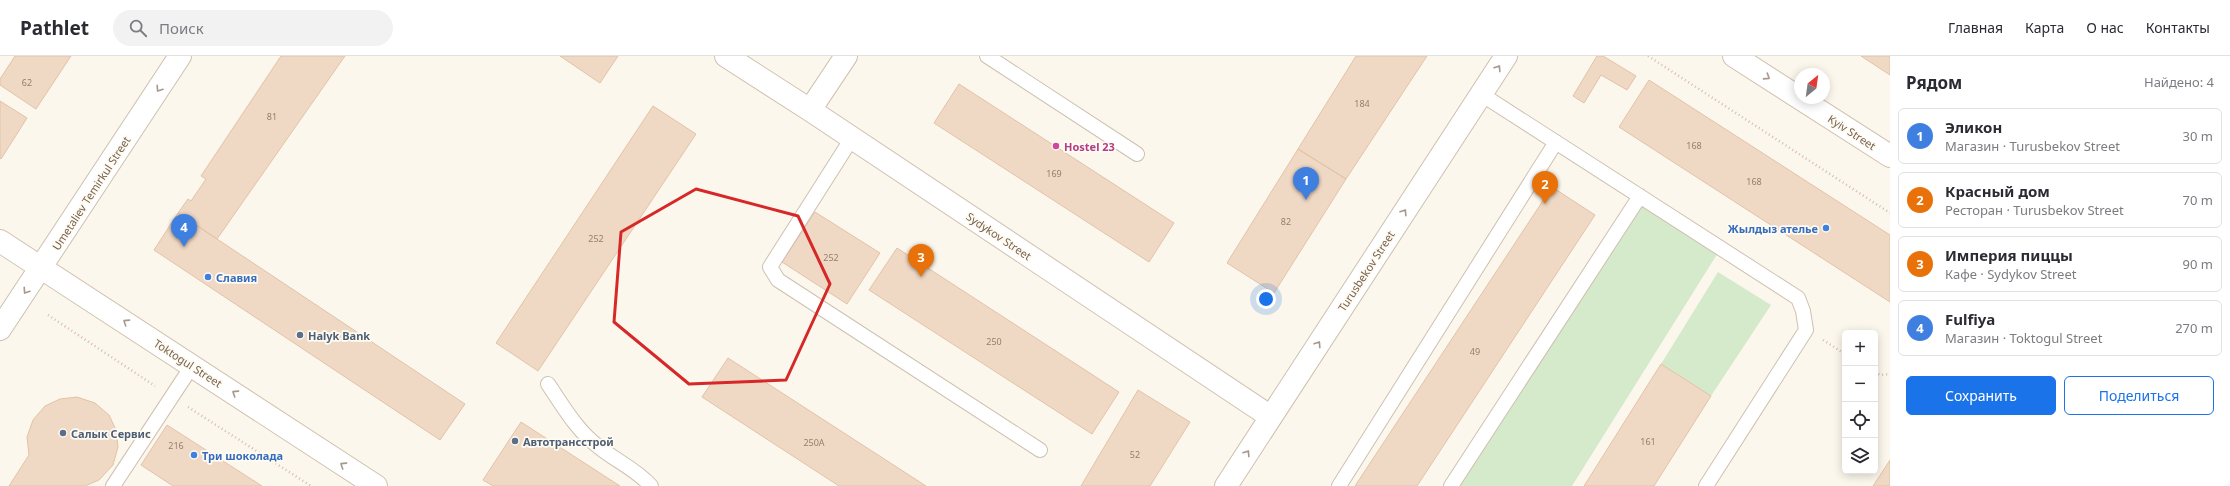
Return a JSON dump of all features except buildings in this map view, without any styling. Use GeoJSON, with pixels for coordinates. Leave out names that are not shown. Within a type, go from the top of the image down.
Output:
{"type":"FeatureCollection","features":[{"type":"Feature","properties":{"kind":"street","name":"Umetaliev Temirkul Street"},"geometry":{"type":"LineString","coordinates":[[0,329],[180,56]]}},
{"type":"Feature","properties":{"kind":"street","name":"Sydykov Street"},"geometry":{"type":"LineString","coordinates":[[726,56],[810,110],[1271,417]]}},
{"type":"Feature","properties":{"kind":"street"},"geometry":{"type":"LineString","coordinates":[[810,110],[846,56]]}},
{"type":"Feature","properties":{"kind":"street","name":"Turusbekov Street"},"geometry":{"type":"LineString","coordinates":[[1227,486],[1506,56]]}},
{"type":"Feature","properties":{"kind":"street","name":"Kyiv Street"},"geometry":{"type":"LineString","coordinates":[[1734,56],[1890,156]]}},
{"type":"Feature","properties":{"kind":"street","name":"Toktogul Street"},"geometry":{"type":"LineString","coordinates":[[0,241],[376,486]]}},
{"type":"Feature","properties":{"kind":"lane"},"geometry":{"type":"LineString","coordinates":[[987,56],[1137,154]]}},
{"type":"Feature","properties":{"kind":"lane"},"geometry":{"type":"LineString","coordinates":[[1481,94],[1798,298],[1803,311],[1806,330],[1706,486]]}},
{"type":"Feature","properties":{"kind":"lane"},"geometry":{"type":"LineString","coordinates":[[852,138],[770,267],[778,280],[1040,450]]}},
{"type":"Feature","properties":{"kind":"lane"},"geometry":{"type":"LineString","coordinates":[[1339,486],[1556,142]]}},
{"type":"Feature","properties":{"kind":"lane"},"geometry":{"type":"LineString","coordinates":[[1451,486],[1640,196]]}},
{"type":"Feature","properties":{"kind":"lane"},"geometry":{"type":"LineString","coordinates":[[112,486],[192,366]]}},
{"type":"Feature","properties":{"kind":"lane"},"geometry":{"type":"LineString","coordinates":[[548,384],[582,432],[598,447],[642,476],[651,486]]}},
{"type":"Feature","properties":{"kind":"path"},"geometry":{"type":"LineString","coordinates":[[1648,56],[1890,213]]}},
{"type":"Feature","properties":{"kind":"path"},"geometry":{"type":"LineString","coordinates":[[1806,330],[1842,352]]}},
{"type":"Feature","properties":{"kind":"path"},"geometry":{"type":"LineString","coordinates":[[1878,374],[1890,374]]}},
{"type":"Feature","properties":{"kind":"highlighted area"},"geometry":{"type":"Polygon","coordinates":[[[696,189],[798,216],[830,284],[786,380],[689,384],[614,322],[621,232],[696,189]]]}},
{"type":"Feature","properties":{"kind":"green space"},"geometry":{"type":"Polygon","coordinates":[[[1640,196],[1721,248],[1572,486],[1451,486],[1640,196]]]}},
{"type":"Feature","properties":{"kind":"green space"},"geometry":{"type":"Polygon","coordinates":[[[1718,272],[1771,305],[1711,396],[1661,364],[1718,272]]]}},
{"type":"Feature","properties":{"kind":"place","name":"Hostel 23"},"geometry":{"type":"Point","coordinates":[1056,146]}},
{"type":"Feature","properties":{"kind":"place","name":"Эликон"},"geometry":{"type":"Point","coordinates":[1306,200]}},
{"type":"Feature","properties":{"kind":"place","name":"Красный дом"},"geometry":{"type":"Point","coordinates":[1545,204]}},
{"type":"Feature","properties":{"kind":"place","name":"Жылдыз ателье"},"geometry":{"type":"Point","coordinates":[1826,228]}},
{"type":"Feature","properties":{"kind":"place","name":"Fulfiya"},"geometry":{"type":"Point","coordinates":[184,247]}},
{"type":"Feature","properties":{"kind":"place","name":"Славия"},"geometry":{"type":"Point","coordinates":[208,277]}},
{"type":"Feature","properties":{"kind":"place","name":"Империя пиццы"},"geometry":{"type":"Point","coordinates":[921,277]}},
{"type":"Feature","properties":{"kind":"place","name":"Halyk Bank"},"geometry":{"type":"Point","coordinates":[300,335]}},
{"type":"Feature","properties":{"kind":"place","name":"Салык Сервис"},"geometry":{"type":"Point","coordinates":[63,433]}},
{"type":"Feature","properties":{"kind":"place","name":"Автотрансстрой"},"geometry":{"type":"Point","coordinates":[515,441]}},
{"type":"Feature","properties":{"kind":"place","name":"Три шоколада"},"geometry":{"type":"Point","coordinates":[194,455]}}]}
